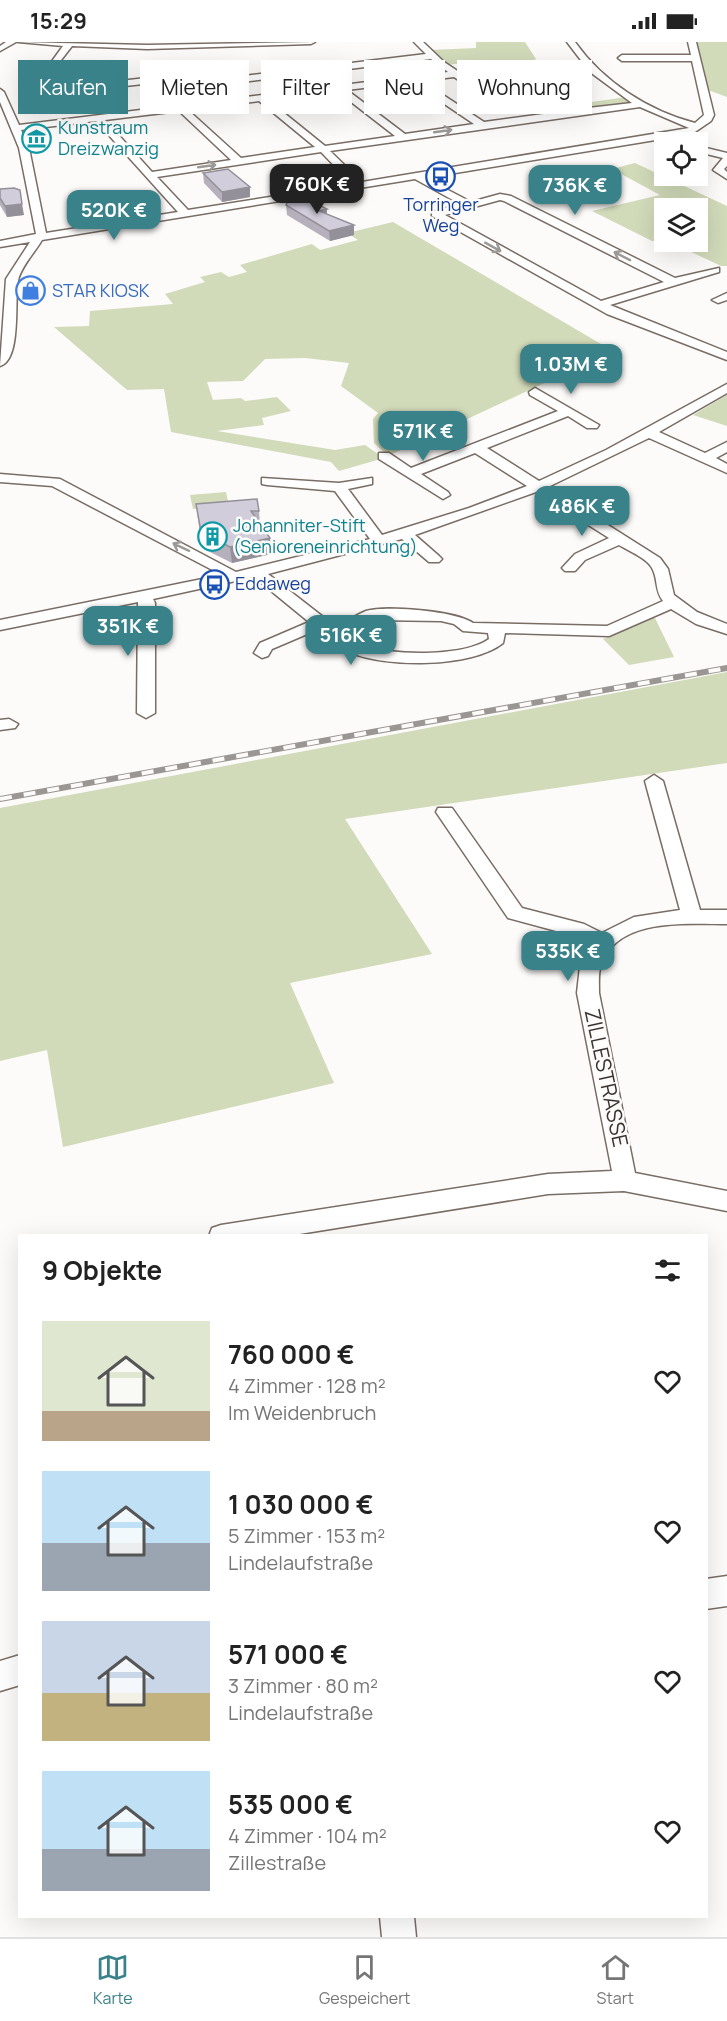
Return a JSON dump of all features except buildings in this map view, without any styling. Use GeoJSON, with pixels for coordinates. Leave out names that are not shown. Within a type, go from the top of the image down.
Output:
{"type":"FeatureCollection","features":[{"type":"Feature","properties":{"kind":"street"},"geometry":{"type":"LineString","coordinates":[[0,49],[12,42]]}},
{"type":"Feature","properties":{"kind":"street"},"geometry":{"type":"LineString","coordinates":[[22,42],[198,44],[311,42]]}},
{"type":"Feature","properties":{"kind":"street"},"geometry":{"type":"LineString","coordinates":[[418,42],[431,56],[455,74]]}},
{"type":"Feature","properties":{"kind":"street"},"geometry":{"type":"LineString","coordinates":[[571,42],[598,73],[643,104],[678,121],[698,127]]}},
{"type":"Feature","properties":{"kind":"street"},"geometry":{"type":"LineString","coordinates":[[689,132],[709,118],[692,42]]}},
{"type":"Feature","properties":{"kind":"street"},"geometry":{"type":"LineString","coordinates":[[55,60],[77,43]]}},
{"type":"Feature","properties":{"kind":"street"},"geometry":{"type":"LineString","coordinates":[[128,83],[225,72],[232,72],[242,79],[431,56]]}},
{"type":"Feature","properties":{"kind":"street"},"geometry":{"type":"LineString","coordinates":[[622,58],[633,56],[695,58]]}},
{"type":"Feature","properties":{"kind":"street"},"geometry":{"type":"LineString","coordinates":[[445,75],[455,74]]}},
{"type":"Feature","properties":{"kind":"street"},"geometry":{"type":"LineString","coordinates":[[0,92],[3,105],[24,148],[28,194],[41,231],[39,239],[14,273],[6,314],[10,334],[0,362]]}},
{"type":"Feature","properties":{"kind":"street"},"geometry":{"type":"LineString","coordinates":[[249,100],[261,98]]}},
{"type":"Feature","properties":{"kind":"street"},"geometry":{"type":"LineString","coordinates":[[352,98],[404,137]]}},
{"type":"Feature","properties":{"kind":"street"},"geometry":{"type":"LineString","coordinates":[[445,100],[482,125]]}},
{"type":"Feature","properties":{"kind":"street"},"geometry":{"type":"LineString","coordinates":[[592,110],[643,104]]}},
{"type":"Feature","properties":{"kind":"street"},"geometry":{"type":"LineString","coordinates":[[16,128],[140,113]]}},
{"type":"Feature","properties":{"kind":"street"},"geometry":{"type":"LineString","coordinates":[[187,114],[239,162]]}},
{"type":"Feature","properties":{"kind":"street"},"geometry":{"type":"LineString","coordinates":[[280,114],[323,149],[360,186]]}},
{"type":"Feature","properties":{"kind":"street"},"geometry":{"type":"LineString","coordinates":[[150,175],[560,114]]}},
{"type":"Feature","properties":{"kind":"street"},"geometry":{"type":"LineString","coordinates":[[98,118],[185,213]]}},
{"type":"Feature","properties":{"kind":"street"},"geometry":{"type":"LineString","coordinates":[[0,244],[654,138]]}},
{"type":"Feature","properties":{"kind":"street"},"geometry":{"type":"LineString","coordinates":[[708,152],[727,158],[718,168],[727,176]]}},
{"type":"Feature","properties":{"kind":"street"},"geometry":{"type":"LineString","coordinates":[[420,179],[469,205]]}},
{"type":"Feature","properties":{"kind":"street"},"geometry":{"type":"LineString","coordinates":[[674,282],[507,198],[436,214],[599,305],[640,324],[727,356]]}},
{"type":"Feature","properties":{"kind":"street"},"geometry":{"type":"LineString","coordinates":[[599,305],[715,270]]}},
{"type":"Feature","properties":{"kind":"street"},"geometry":{"type":"LineString","coordinates":[[0,625],[232,576],[405,534],[539,486],[650,433],[727,388]]}},
{"type":"Feature","properties":{"kind":"street"},"geometry":{"type":"LineString","coordinates":[[535,392],[592,425]]}},
{"type":"Feature","properties":{"kind":"street"},"geometry":{"type":"LineString","coordinates":[[411,473],[567,412]]}},
{"type":"Feature","properties":{"kind":"street"},"geometry":{"type":"LineString","coordinates":[[650,433],[727,469]]}},
{"type":"Feature","properties":{"kind":"street"},"geometry":{"type":"LineString","coordinates":[[705,459],[727,446]]}},
{"type":"Feature","properties":{"kind":"street"},"geometry":{"type":"LineString","coordinates":[[477,448],[655,561],[663,571],[664,589],[672,603],[705,622],[727,629]]}},
{"type":"Feature","properties":{"kind":"street"},"geometry":{"type":"LineString","coordinates":[[384,456],[443,495]]}},
{"type":"Feature","properties":{"kind":"street"},"geometry":{"type":"LineString","coordinates":[[0,478],[55,482],[232,576]]}},
{"type":"Feature","properties":{"kind":"street"},"geometry":{"type":"LineString","coordinates":[[267,481],[339,487],[367,481]]}},
{"type":"Feature","properties":{"kind":"street"},"geometry":{"type":"LineString","coordinates":[[339,487],[379,541]]}},
{"type":"Feature","properties":{"kind":"street"},"geometry":{"type":"LineString","coordinates":[[405,534],[434,558]]}},
{"type":"Feature","properties":{"kind":"street"},"geometry":{"type":"LineString","coordinates":[[570,568],[580,557],[618,539]]}},
{"type":"Feature","properties":{"kind":"street"},"geometry":{"type":"LineString","coordinates":[[257,570],[263,579],[353,648],[364,653],[387,656],[462,655],[483,650],[497,640],[496,628]]}},
{"type":"Feature","properties":{"kind":"street"},"geometry":{"type":"LineString","coordinates":[[143,595],[147,603],[146,712]]}},
{"type":"Feature","properties":{"kind":"street"},"geometry":{"type":"LineString","coordinates":[[336,634],[371,615],[441,616],[459,620],[469,628],[609,631],[672,603]]}},
{"type":"Feature","properties":{"kind":"street"},"geometry":{"type":"LineString","coordinates":[[262,653],[266,646],[320,623]]}},
{"type":"Feature","properties":{"kind":"street"},"geometry":{"type":"LineString","coordinates":[[654,781],[692,916]]}},
{"type":"Feature","properties":{"kind":"street"},"geometry":{"type":"LineString","coordinates":[[445,812],[515,913],[577,929],[604,942],[617,932],[647,920],[692,916],[727,917]]}},
{"type":"Feature","properties":{"kind":"street","name":"ZILLESTRASSE"},"geometry":{"type":"LineString","coordinates":[[604,942],[590,965],[588,993],[623,1162],[624,1181]]}},
{"type":"Feature","properties":{"kind":"street"},"geometry":{"type":"LineString","coordinates":[[234,1234],[548,1184],[624,1181],[727,1201]]}},
{"type":"Feature","properties":{"kind":"street"},"geometry":{"type":"LineString","coordinates":[[708,1594],[727,1591]]}},
{"type":"Feature","properties":{"kind":"street"},"geometry":{"type":"LineString","coordinates":[[0,1676],[18,1671]]}},
{"type":"Feature","properties":{"kind":"street"},"geometry":{"type":"LineString","coordinates":[[397,1918],[399,1937]]}},
{"type":"Feature","properties":{"kind":"green space"},"geometry":{"type":"Polygon","coordinates":[[[476,42],[525,42],[536,59],[457,60],[457,64],[446,65],[445,60],[441,60],[430,50],[476,48],[476,42]]]}},
{"type":"Feature","properties":{"kind":"green space"},"geometry":{"type":"Polygon","coordinates":[[[697,42],[727,42],[727,97],[708,90],[697,42]]]}},
{"type":"Feature","properties":{"kind":"green space"},"geometry":{"type":"Polygon","coordinates":[[[627,97],[638,104],[592,109],[592,102],[627,97]]]}},
{"type":"Feature","properties":{"kind":"green space"},"geometry":{"type":"Polygon","coordinates":[[[635,163],[654,172],[654,186],[684,186],[727,206],[727,266],[721,266],[691,252],[708,252],[708,198],[654,198],[654,241],[592,211],[660,195],[612,169],[635,163]]]}},
{"type":"Feature","properties":{"kind":"green space"},"geometry":{"type":"Polygon","coordinates":[[[393,222],[613,351],[388,456],[374,443],[373,419],[378,413],[341,386],[349,363],[305,358],[265,359],[243,381],[207,382],[213,400],[241,398],[245,401],[277,397],[291,411],[262,418],[264,425],[217,431],[335,450],[365,445],[384,458],[339,471],[331,462],[171,432],[164,389],[127,390],[54,327],[89,326],[90,311],[173,304],[165,294],[205,282],[200,277],[221,272],[229,277],[247,272],[240,265],[312,244],[320,250],[358,240],[347,233],[393,222]]]}},
{"type":"Feature","properties":{"kind":"green space"},"geometry":{"type":"Polygon","coordinates":[[[727,395],[727,426],[693,415],[727,395]]]}},
{"type":"Feature","properties":{"kind":"green space"},"geometry":{"type":"Polygon","coordinates":[[[226,492],[229,506],[193,509],[190,495],[226,492]]]}},
{"type":"Feature","properties":{"kind":"green space"},"geometry":{"type":"Polygon","coordinates":[[[654,616],[674,657],[629,665],[603,639],[654,616]]]}},
{"type":"Feature","properties":{"kind":"green space"},"geometry":{"type":"Polygon","coordinates":[[[727,672],[727,763],[345,819],[432,954],[290,983],[334,1083],[63,1147],[47,1050],[0,1061],[0,808],[727,672]]]}},
{"type":"Feature","properties":{"kind":"railway"},"geometry":{"type":"LineString","coordinates":[[0,799],[727,668]]}},
{"type":"Feature","properties":{"kind":"place","name":"Kunstraum Dreizwanzig"},"geometry":{"type":"Point","coordinates":[37,138]}},
{"type":"Feature","properties":{"kind":"place","name":"Torringer Weg"},"geometry":{"type":"Point","coordinates":[441,176]}},
{"type":"Feature","properties":{"kind":"place","name":"STAR KIOSK"},"geometry":{"type":"Point","coordinates":[31,291]}},
{"type":"Feature","properties":{"kind":"place","name":"Johanniter-Stift (Senioreneinrichtung)"},"geometry":{"type":"Point","coordinates":[212,536]}},
{"type":"Feature","properties":{"kind":"place","name":"Eddaweg"},"geometry":{"type":"Point","coordinates":[214,584]}}]}
